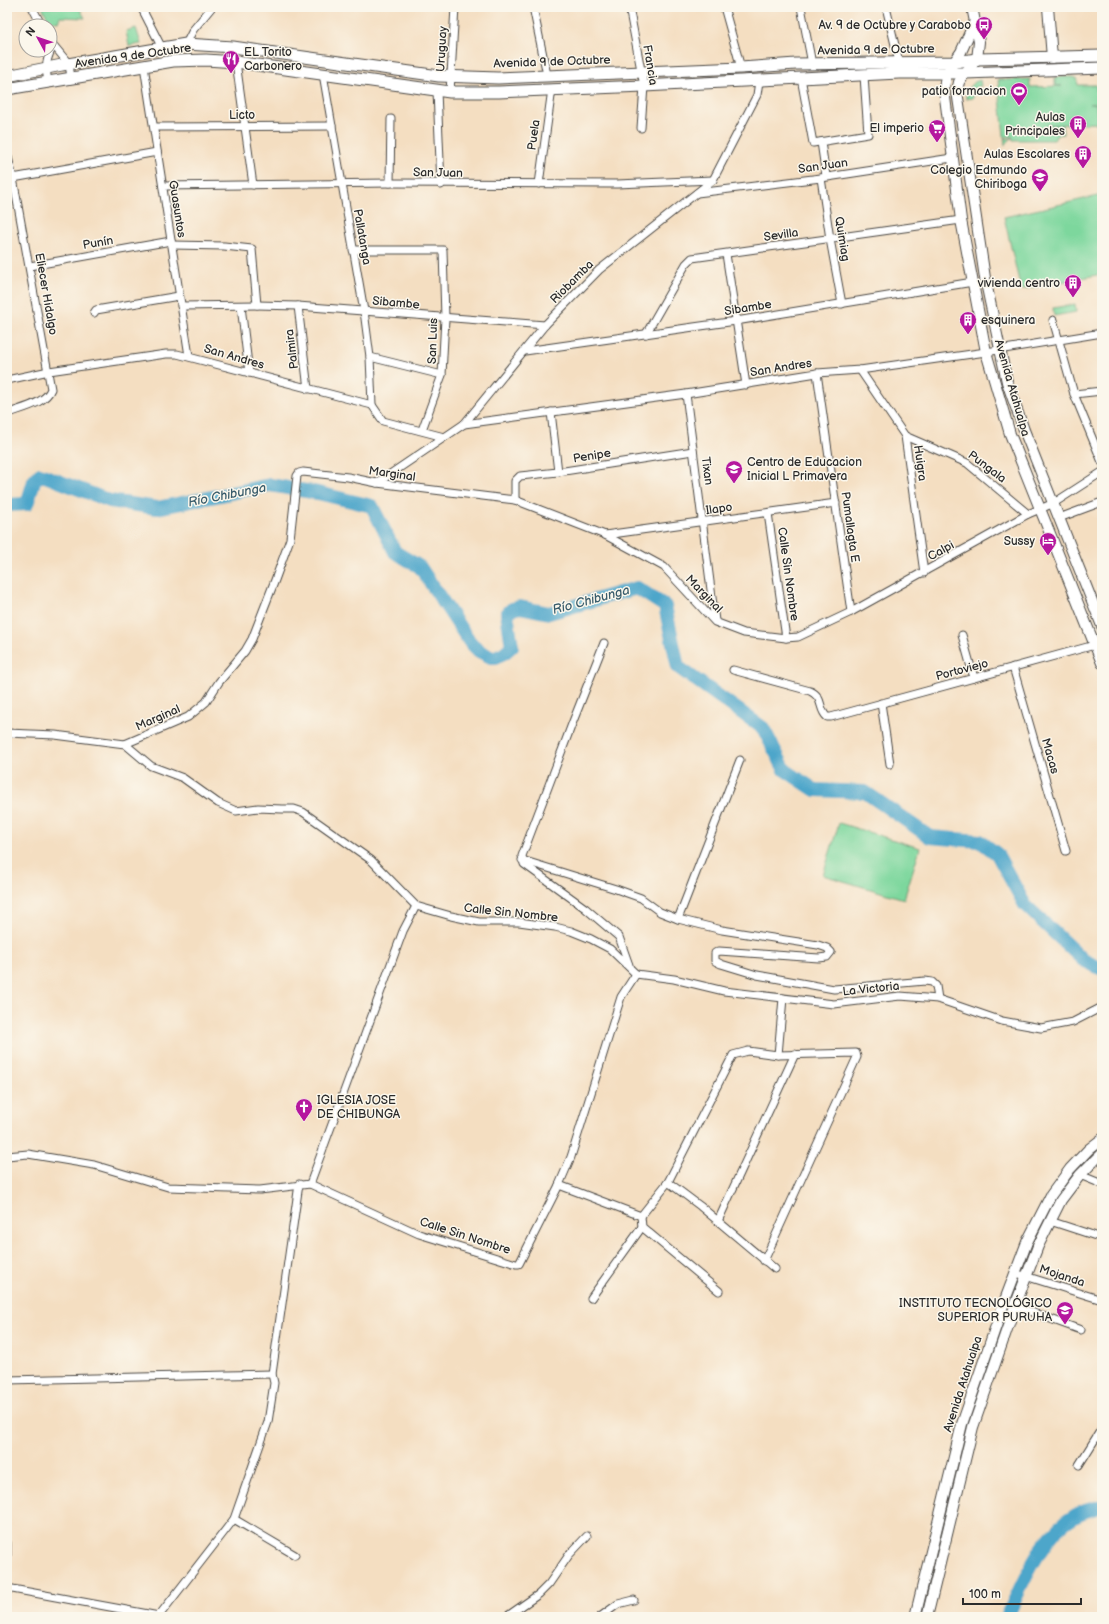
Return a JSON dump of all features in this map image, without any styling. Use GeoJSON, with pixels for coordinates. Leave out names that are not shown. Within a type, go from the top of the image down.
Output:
{"type":"FeatureCollection","features":[{"type":"Feature","properties":{"kind":"main road"},"geometry":{"type":"LineString","coordinates":[[972,7],[979,42],[978,59]]}},
{"type":"Feature","properties":{"kind":"main road"},"geometry":{"type":"LineString","coordinates":[[1048,7],[1052,58]]}},
{"type":"Feature","properties":{"kind":"main road"},"geometry":{"type":"LineString","coordinates":[[946,74],[961,52],[975,21]]}},
{"type":"Feature","properties":{"kind":"main road","name":"Avenida 9 de Octubre"},"geometry":{"type":"LineString","coordinates":[[7,76],[186,44],[233,47],[451,78],[498,78],[812,64],[955,62],[978,59],[1102,56]]}},
{"type":"Feature","properties":{"kind":"main road","name":"Avenida 9 de Octubre"},"geometry":{"type":"LineString","coordinates":[[7,90],[71,78],[194,59],[236,62],[450,92],[499,92],[644,86],[864,76],[899,73],[946,74],[1102,68]]}},
{"type":"Feature","properties":{"kind":"main road","name":"Avenida Atahualpa"},"geometry":{"type":"LineString","coordinates":[[978,59],[959,82],[957,91],[958,107],[985,278],[1006,382],[1102,626]]}},
{"type":"Feature","properties":{"kind":"main road","name":"Avenida Atahualpa"},"geometry":{"type":"LineString","coordinates":[[946,74],[944,90],[952,158],[961,220],[986,352],[1010,434],[1098,644],[1102,663]]}},
{"type":"Feature","properties":{"kind":"main road","name":"Avenida Atahualpa"},"geometry":{"type":"LineString","coordinates":[[916,1612],[962,1424],[1005,1300],[1027,1242],[1051,1195],[1070,1169],[1088,1149],[1102,1139]]}},
{"type":"Feature","properties":{"kind":"main road","name":"Avenida Atahualpa"},"geometry":{"type":"LineString","coordinates":[[928,1613],[973,1427],[1015,1306],[1038,1246],[1061,1200],[1080,1175],[1102,1152]]}},
{"type":"Feature","properties":{"kind":"main road"},"geometry":{"type":"LineString","coordinates":[[977,1380],[988,1384]]}},
{"type":"Feature","properties":{"kind":"main road"},"geometry":{"type":"LineString","coordinates":[[947,1484],[959,1486]]}},
{"type":"Feature","properties":{"kind":"main road"},"geometry":{"type":"LineString","coordinates":[[916,1612],[928,1613]]}},
{"type":"Feature","properties":{"kind":"street"},"geometry":{"type":"LineString","coordinates":[[32,7],[38,18]]}},
{"type":"Feature","properties":{"kind":"street"},"geometry":{"type":"LineString","coordinates":[[141,7],[162,48]]}},
{"type":"Feature","properties":{"kind":"street"},"geometry":{"type":"LineString","coordinates":[[186,44],[193,30],[212,7]]}},
{"type":"Feature","properties":{"kind":"street","name":"Uruguay"},"geometry":{"type":"LineString","coordinates":[[450,92],[455,7]]}},
{"type":"Feature","properties":{"kind":"street"},"geometry":{"type":"LineString","coordinates":[[533,7],[546,75]]}},
{"type":"Feature","properties":{"kind":"street","name":"Francia"},"geometry":{"type":"LineString","coordinates":[[628,7],[644,86],[641,128]]}},
{"type":"Feature","properties":{"kind":"street"},"geometry":{"type":"LineString","coordinates":[[724,7],[741,68]]}},
{"type":"Feature","properties":{"kind":"street"},"geometry":{"type":"LineString","coordinates":[[801,7],[812,64]]}},
{"type":"Feature","properties":{"kind":"street"},"geometry":{"type":"LineString","coordinates":[[886,7],[899,62]]}},
{"type":"Feature","properties":{"kind":"street"},"geometry":{"type":"LineString","coordinates":[[58,50],[69,64],[71,78]]}},
{"type":"Feature","properties":{"kind":"street"},"geometry":{"type":"LineString","coordinates":[[48,58],[46,68],[48,82]]}},
{"type":"Feature","properties":{"kind":"street"},"geometry":{"type":"LineString","coordinates":[[236,62],[252,185]]}},
{"type":"Feature","properties":{"kind":"street","name":"Guasuntos"},"geometry":{"type":"LineString","coordinates":[[144,66],[189,356]]}},
{"type":"Feature","properties":{"kind":"street","name":"Pallatanga"},"geometry":{"type":"LineString","coordinates":[[322,74],[364,311],[370,357],[372,405]]}},
{"type":"Feature","properties":{"kind":"street"},"geometry":{"type":"LineString","coordinates":[[801,78],[813,143],[868,134],[864,76]]}},
{"type":"Feature","properties":{"kind":"street","name":"Riobamba"},"geometry":{"type":"LineString","coordinates":[[377,483],[464,424],[545,325],[599,270],[713,180],[757,95],[759,81]]}},
{"type":"Feature","properties":{"kind":"street","name":"Puela"},"geometry":{"type":"LineString","coordinates":[[539,184],[552,89]]}},
{"type":"Feature","properties":{"kind":"street"},"geometry":{"type":"LineString","coordinates":[[437,91],[441,184]]}},
{"type":"Feature","properties":{"kind":"street"},"geometry":{"type":"LineString","coordinates":[[390,183],[391,118]]}},
{"type":"Feature","properties":{"kind":"street","name":"Licto"},"geometry":{"type":"LineString","coordinates":[[154,127],[332,126]]}},
{"type":"Feature","properties":{"kind":"street","name":"Quimiag"},"geometry":{"type":"LineString","coordinates":[[821,142],[830,239],[842,304]]}},
{"type":"Feature","properties":{"kind":"street"},"geometry":{"type":"LineString","coordinates":[[13,178],[157,152]]}},
{"type":"Feature","properties":{"kind":"street","name":"Eliecer Hidalgo"},"geometry":{"type":"LineString","coordinates":[[7,153],[30,266],[51,389],[49,394],[44,399],[7,414]]}},
{"type":"Feature","properties":{"kind":"street","name":"San Juan"},"geometry":{"type":"LineString","coordinates":[[697,193],[824,177],[952,158]]}},
{"type":"Feature","properties":{"kind":"street","name":"San Juan"},"geometry":{"type":"LineString","coordinates":[[163,186],[390,183],[617,184],[713,180]]}},
{"type":"Feature","properties":{"kind":"street","name":"Sevilla"},"geometry":{"type":"LineString","coordinates":[[646,334],[689,260],[961,220]]}},
{"type":"Feature","properties":{"kind":"street","name":"Punín"},"geometry":{"type":"LineString","coordinates":[[30,266],[171,243],[252,249],[257,305]]}},
{"type":"Feature","properties":{"kind":"street","name":"San Luis"},"geometry":{"type":"LineString","coordinates":[[353,250],[443,250],[445,318],[442,376],[422,430]]}},
{"type":"Feature","properties":{"kind":"street"},"geometry":{"type":"LineString","coordinates":[[726,254],[746,385]]}},
{"type":"Feature","properties":{"kind":"street","name":"Sibambe"},"geometry":{"type":"LineString","coordinates":[[525,351],[736,321],[973,282]]}},
{"type":"Feature","properties":{"kind":"street"},"geometry":{"type":"LineString","coordinates":[[94,313],[96,310],[179,296]]}},
{"type":"Feature","properties":{"kind":"street","name":"Sibambe"},"geometry":{"type":"LineString","coordinates":[[181,306],[298,306],[545,325]]}},
{"type":"Feature","properties":{"kind":"street"},"geometry":{"type":"LineString","coordinates":[[241,306],[249,373]]}},
{"type":"Feature","properties":{"kind":"street","name":"Palmira"},"geometry":{"type":"LineString","coordinates":[[298,306],[308,389]]}},
{"type":"Feature","properties":{"kind":"street"},"geometry":{"type":"LineString","coordinates":[[1053,320],[1074,394],[1102,462]]}},
{"type":"Feature","properties":{"kind":"street","name":"San Andres"},"geometry":{"type":"LineString","coordinates":[[464,424],[686,394],[817,373],[860,370],[1060,341],[1102,333]]}},
{"type":"Feature","properties":{"kind":"street","name":"San Andres"},"geometry":{"type":"LineString","coordinates":[[7,380],[49,371],[166,354],[177,354],[372,405]]}},
{"type":"Feature","properties":{"kind":"street"},"geometry":{"type":"LineString","coordinates":[[370,357],[442,376]]}},
{"type":"Feature","properties":{"kind":"street","name":"Huigra"},"geometry":{"type":"LineString","coordinates":[[860,370],[905,436],[924,573]]}},
{"type":"Feature","properties":{"kind":"street","name":"Pumallagta E"},"geometry":{"type":"LineString","coordinates":[[817,373],[851,612]]}},
{"type":"Feature","properties":{"kind":"street"},"geometry":{"type":"LineString","coordinates":[[1074,394],[1102,391]]}},
{"type":"Feature","properties":{"kind":"street","name":"Tixan"},"geometry":{"type":"LineString","coordinates":[[686,394],[715,622]]}},
{"type":"Feature","properties":{"kind":"street"},"geometry":{"type":"LineString","coordinates":[[372,405],[383,421],[444,437]]}},
{"type":"Feature","properties":{"kind":"street"},"geometry":{"type":"LineString","coordinates":[[551,412],[558,472]]}},
{"type":"Feature","properties":{"kind":"street","name":"Pungala"},"geometry":{"type":"LineString","coordinates":[[905,436],[967,463],[1028,514]]}},
{"type":"Feature","properties":{"kind":"street","name":"Penipe"},"geometry":{"type":"LineString","coordinates":[[515,500],[515,481],[520,476],[558,472],[693,451]]}},
{"type":"Feature","properties":{"kind":"street","name":"Marginal"},"geometry":{"type":"LineString","coordinates":[[125,744],[188,718],[206,702],[219,682],[245,651],[273,587],[290,539],[297,476],[299,473],[303,472],[348,477],[377,483],[515,500],[605,535],[664,567],[715,622],[744,633],[786,638]]}},
{"type":"Feature","properties":{"kind":"street","name":"Calpi"},"geometry":{"type":"LineString","coordinates":[[786,638],[798,637],[851,612],[924,573],[1028,514],[1054,503],[1102,472]]}},
{"type":"Feature","properties":{"kind":"street"},"geometry":{"type":"LineString","coordinates":[[1059,518],[1102,502]]}},
{"type":"Feature","properties":{"kind":"street","name":"Ilapo"},"geometry":{"type":"LineString","coordinates":[[605,535],[836,503]]}},
{"type":"Feature","properties":{"kind":"street","name":"Calle Sin Nombre"},"geometry":{"type":"LineString","coordinates":[[768,513],[786,638]]}},
{"type":"Feature","properties":{"kind":"street"},"geometry":{"type":"LineString","coordinates":[[962,635],[974,678]]}},
{"type":"Feature","properties":{"kind":"street"},"geometry":{"type":"LineString","coordinates":[[604,643],[522,856],[522,860],[524,864],[585,908],[619,937],[630,967]]}},
{"type":"Feature","properties":{"kind":"street","name":"Portoviejo"},"geometry":{"type":"LineString","coordinates":[[733,670],[816,693],[819,697],[824,714],[827,717],[1098,644]]}},
{"type":"Feature","properties":{"kind":"street","name":"Macas"},"geometry":{"type":"LineString","coordinates":[[1013,668],[1066,851]]}},
{"type":"Feature","properties":{"kind":"street"},"geometry":{"type":"LineString","coordinates":[[880,703],[890,764]]}},
{"type":"Feature","properties":{"kind":"street"},"geometry":{"type":"LineString","coordinates":[[7,733],[55,735],[125,744]]}},
{"type":"Feature","properties":{"kind":"street","name":"Calle Sin Nombre"},"geometry":{"type":"LineString","coordinates":[[125,744],[151,766],[183,778],[218,803],[236,811],[258,808],[274,808],[294,809],[303,812],[371,860],[416,906],[479,922],[519,922],[555,927],[591,939],[610,949],[636,974],[621,997],[571,1157],[559,1185],[519,1264],[419,1234],[310,1184]]}},
{"type":"Feature","properties":{"kind":"street"},"geometry":{"type":"LineString","coordinates":[[678,919],[740,760]]}},
{"type":"Feature","properties":{"kind":"street"},"geometry":{"type":"LineString","coordinates":[[522,860],[641,898],[660,912],[678,919],[722,930],[818,945],[827,948],[830,952],[827,957],[819,958],[719,951],[715,953],[714,956],[715,961],[721,964],[764,976],[834,989],[925,981],[932,982],[936,986],[938,999]]}},
{"type":"Feature","properties":{"kind":"street"},"geometry":{"type":"LineString","coordinates":[[7,1156],[28,1154],[94,1165],[168,1187],[260,1190],[299,1184],[310,1184],[403,931],[416,906]]}},
{"type":"Feature","properties":{"kind":"street","name":"La Victoria"},"geometry":{"type":"LineString","coordinates":[[636,974],[674,979],[724,991],[834,1004],[900,996],[938,999],[1002,1021],[1041,1028],[1073,1022],[1102,1007]]}},
{"type":"Feature","properties":{"kind":"street"},"geometry":{"type":"LineString","coordinates":[[778,1055],[783,998]]}},
{"type":"Feature","properties":{"kind":"street"},"geometry":{"type":"LineString","coordinates":[[591,1298],[642,1227],[641,1216],[668,1182],[734,1055],[748,1050],[778,1055],[856,1053],[858,1054],[764,1260]]}},
{"type":"Feature","properties":{"kind":"street"},"geometry":{"type":"LineString","coordinates":[[718,1221],[795,1054]]}},
{"type":"Feature","properties":{"kind":"street"},"geometry":{"type":"LineString","coordinates":[[1080,1175],[1102,1184]]}},
{"type":"Feature","properties":{"kind":"street"},"geometry":{"type":"LineString","coordinates":[[668,1182],[718,1221],[774,1269]]}},
{"type":"Feature","properties":{"kind":"street"},"geometry":{"type":"LineString","coordinates":[[7,1588],[159,1616],[234,1519],[268,1422],[274,1383],[272,1374],[299,1184]]}},
{"type":"Feature","properties":{"kind":"street"},"geometry":{"type":"LineString","coordinates":[[559,1185],[641,1216]]}},
{"type":"Feature","properties":{"kind":"street"},"geometry":{"type":"LineString","coordinates":[[1050,1220],[1102,1238]]}},
{"type":"Feature","properties":{"kind":"street"},"geometry":{"type":"LineString","coordinates":[[642,1227],[719,1291]]}},
{"type":"Feature","properties":{"kind":"street","name":"Mojanda"},"geometry":{"type":"LineString","coordinates":[[1016,1273],[1102,1300]]}},
{"type":"Feature","properties":{"kind":"street"},"geometry":{"type":"LineString","coordinates":[[1015,1306],[1081,1330]]}},
{"type":"Feature","properties":{"kind":"street"},"geometry":{"type":"LineString","coordinates":[[7,1380],[272,1374]]}},
{"type":"Feature","properties":{"kind":"street"},"geometry":{"type":"LineString","coordinates":[[1079,1465],[1102,1428]]}},
{"type":"Feature","properties":{"kind":"street"},"geometry":{"type":"LineString","coordinates":[[234,1519],[295,1555]]}},
{"type":"Feature","properties":{"kind":"street"},"geometry":{"type":"LineString","coordinates":[[506,1617],[539,1594],[549,1584],[569,1555],[587,1536]]}},
{"type":"Feature","properties":{"kind":"street"},"geometry":{"type":"LineString","coordinates":[[7,1543],[7,1557]]}},
{"type":"Feature","properties":{"kind":"street"},"geometry":{"type":"LineString","coordinates":[[600,1617],[618,1604],[634,1600]]}},
{"type":"Feature","properties":{"kind":"green space"},"geometry":{"type":"Polygon","coordinates":[[[42,7],[79,7],[85,18],[60,17],[58,22],[58,18],[48,18],[42,7]]]}},
{"type":"Feature","properties":{"kind":"green space"},"geometry":{"type":"Polygon","coordinates":[[[136,28],[141,44],[129,46],[126,31],[136,28]]]}},
{"type":"Feature","properties":{"kind":"green space"},"geometry":{"type":"Polygon","coordinates":[[[1055,77],[1073,77],[1077,79],[1078,85],[1096,85],[1097,103],[1090,104],[1096,104],[1097,123],[1047,125],[1062,125],[1063,134],[1058,135],[1054,140],[1013,140],[1012,136],[1005,137],[1005,139],[1012,138],[1005,145],[998,80],[1030,79],[1030,87],[1062,86],[1055,85],[1055,77]]]}},
{"type":"Feature","properties":{"kind":"green space"},"geometry":{"type":"Polygon","coordinates":[[[980,80],[981,86],[977,87],[973,91],[973,98],[966,99],[966,93],[969,87],[980,80]]]}},
{"type":"Feature","properties":{"kind":"green space"},"geometry":{"type":"Polygon","coordinates":[[[1102,195],[1102,274],[1021,290],[1004,217],[1102,195]]]}},
{"type":"Feature","properties":{"kind":"green space"},"geometry":{"type":"Polygon","coordinates":[[[1075,304],[1076,312],[1054,316],[1053,308],[1075,304]]]}},
{"type":"Feature","properties":{"kind":"green space"},"geometry":{"type":"Polygon","coordinates":[[[839,823],[920,848],[904,899],[823,875],[839,823]]]}},
{"type":"Feature","properties":{"kind":"waterway","name":"Río Chibunga"},"geometry":{"type":"LineString","coordinates":[[7,505],[27,504],[34,481],[40,474],[110,501],[157,508],[270,485],[318,493],[372,506],[395,552],[420,567],[469,641],[479,651],[493,658],[504,653],[512,646],[507,614],[512,609],[520,607],[549,613],[637,588],[665,606],[678,667],[763,728],[785,770],[815,790],[865,792],[930,837],[980,841],[997,854],[1025,905],[1083,960],[1102,969]]}},
{"type":"Feature","properties":{"kind":"waterway"},"geometry":{"type":"LineString","coordinates":[[1007,1617],[1026,1576],[1042,1548],[1052,1536],[1062,1525],[1076,1515],[1102,1506]]}},
{"type":"Feature","properties":{"kind":"place","name":"Av. 9 de Octubre y Carabobo"},"geometry":{"type":"Point","coordinates":[984,40]}},
{"type":"Feature","properties":{"kind":"place","name":"EL Torito Carbonero"},"geometry":{"type":"Point","coordinates":[231,74]}},
{"type":"Feature","properties":{"kind":"place","name":"patio formacion"},"geometry":{"type":"Point","coordinates":[1019,106]}},
{"type":"Feature","properties":{"kind":"place","name":"Aulas Principales"},"geometry":{"type":"Point","coordinates":[1078,139]}},
{"type":"Feature","properties":{"kind":"place","name":"El imperio"},"geometry":{"type":"Point","coordinates":[937,143]}},
{"type":"Feature","properties":{"kind":"place","name":"Aulas Escolares"},"geometry":{"type":"Point","coordinates":[1083,169]}},
{"type":"Feature","properties":{"kind":"place","name":"Colegio Edmundo Chiriboga"},"geometry":{"type":"Point","coordinates":[1040,192]}},
{"type":"Feature","properties":{"kind":"place","name":"vivienda centro"},"geometry":{"type":"Point","coordinates":[1073,298]}},
{"type":"Feature","properties":{"kind":"place","name":"esquinera"},"geometry":{"type":"Point","coordinates":[968,335]}},
{"type":"Feature","properties":{"kind":"place","name":"Centro de Educacion Inicial L Primavera"},"geometry":{"type":"Point","coordinates":[734,484]}},
{"type":"Feature","properties":{"kind":"place","name":"Sussy"},"geometry":{"type":"Point","coordinates":[1048,556]}},
{"type":"Feature","properties":{"kind":"place","name":"IGLESIA JOSE DE CHIBUNGA"},"geometry":{"type":"Point","coordinates":[304,1122]}},
{"type":"Feature","properties":{"kind":"place","name":"INSTITUTO TECNOLÓGICO SUPERIOR PURUHA"},"geometry":{"type":"Point","coordinates":[1065,1325]}}]}
